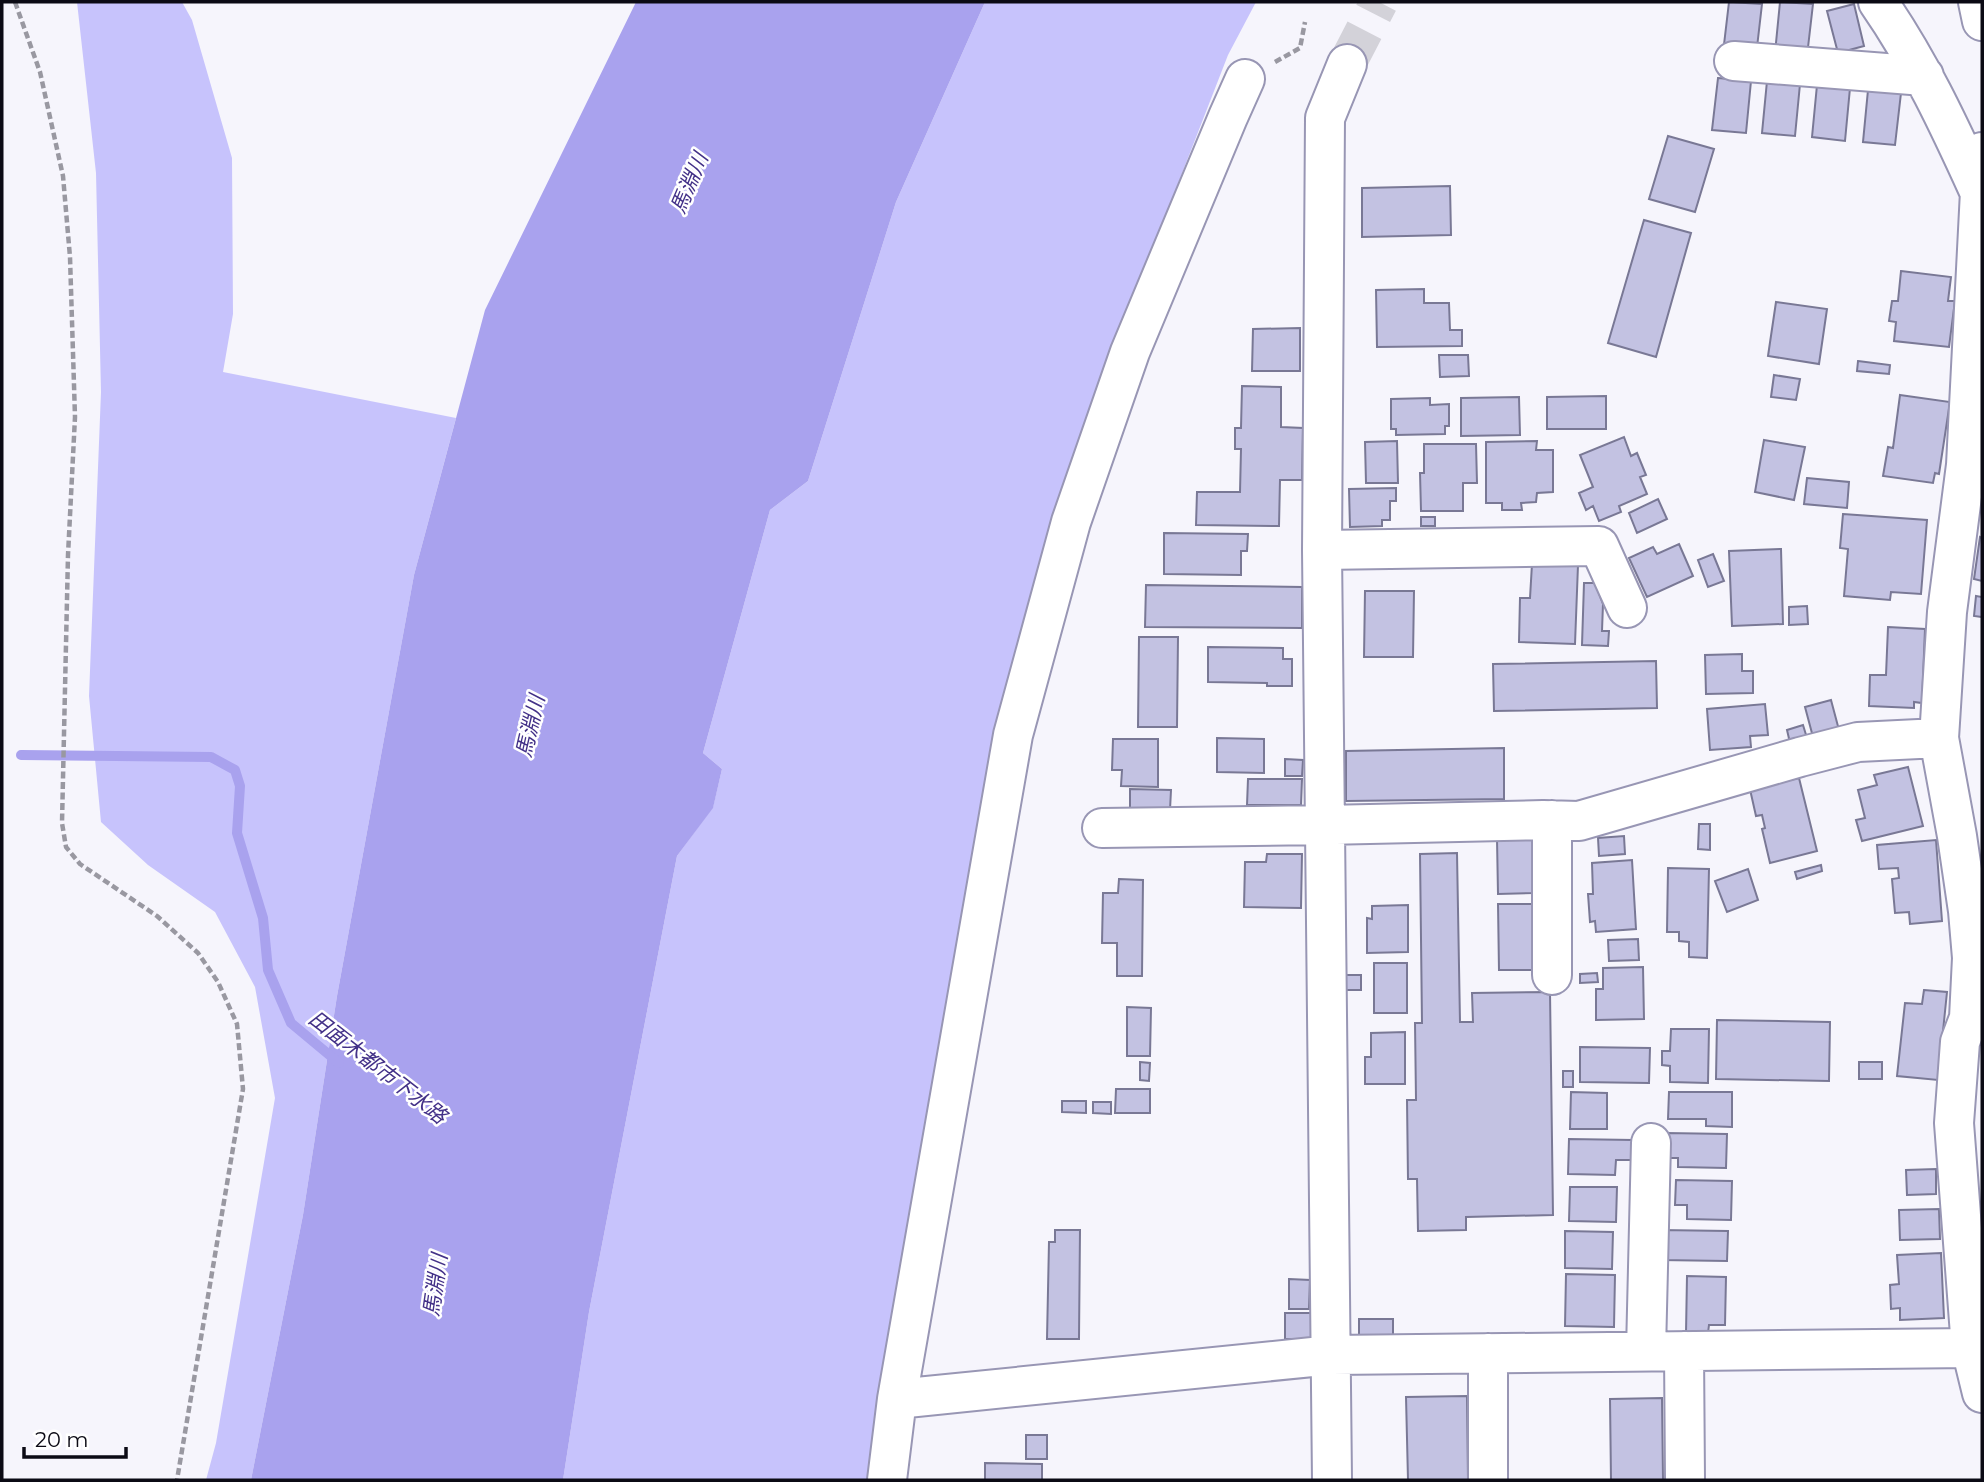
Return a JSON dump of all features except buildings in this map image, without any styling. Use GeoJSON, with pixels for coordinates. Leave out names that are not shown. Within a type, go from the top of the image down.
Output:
{"type":"FeatureCollection","features":[{"type":"Feature","properties":{"kind":"street"},"geometry":{"type":"LineString","coordinates":[[1878,2],[1905,40],[1944,114],[1980,193]]}},
{"type":"Feature","properties":{"kind":"street"},"geometry":{"type":"LineString","coordinates":[[1978,2],[1982,21]]}},
{"type":"Feature","properties":{"kind":"street"},"geometry":{"type":"LineString","coordinates":[[1734,61],[1924,76]]}},
{"type":"Feature","properties":{"kind":"street"},"geometry":{"type":"LineString","coordinates":[[1332,1480],[1322,550],[1325,118],[1347,64]]}},
{"type":"Feature","properties":{"kind":"street"},"geometry":{"type":"LineString","coordinates":[[887,1480],[897,1399],[1017,722],[1071,522],[1130,352],[1245,79]]}},
{"type":"Feature","properties":{"kind":"street"},"geometry":{"type":"LineString","coordinates":[[1982,152],[1974,466],[1947,612],[1939,738],[1959,849],[1972,958],[1969,1018],[1960,1042],[1954,1123],[1971,1348],[1982,1393]]}},
{"type":"Feature","properties":{"kind":"street"},"geometry":{"type":"LineString","coordinates":[[1322,550],[1600,547],[1627,608]]}},
{"type":"Feature","properties":{"kind":"street"},"geometry":{"type":"LineString","coordinates":[[1102,828],[1579,821],[1858,742],[1939,738]]}},
{"type":"Feature","properties":{"kind":"street"},"geometry":{"type":"LineString","coordinates":[[1552,820],[1552,975]]}},
{"type":"Feature","properties":{"kind":"street"},"geometry":{"type":"LineString","coordinates":[[1646,1351],[1651,1143]]}},
{"type":"Feature","properties":{"kind":"street"},"geometry":{"type":"LineString","coordinates":[[897,1399],[1332,1355],[1971,1348]]}},
{"type":"Feature","properties":{"kind":"street"},"geometry":{"type":"LineString","coordinates":[[1684,1351],[1685,1480]]}},
{"type":"Feature","properties":{"kind":"street"},"geometry":{"type":"LineString","coordinates":[[1488,1353],[1488,1480]]}},
{"type":"Feature","properties":{"kind":"path"},"geometry":{"type":"LineString","coordinates":[[15,2],[40,72],[63,176],[70,257],[75,417],[68,555],[63,771],[62,823],[66,847],[80,864],[157,916],[198,953],[218,982],[237,1024],[243,1089],[177,1480]]}},
{"type":"Feature","properties":{"kind":"path"},"geometry":{"type":"LineString","coordinates":[[1300,48],[1306,22]]}},
{"type":"Feature","properties":{"kind":"shaded area"},"geometry":{"type":"Polygon","coordinates":[[[77,2],[182,2],[192,20],[232,158],[233,314],[223,372],[456,418],[414,575],[337,996],[303,1215],[251,1480],[206,1480],[216,1443],[275,1098],[255,987],[215,912],[148,865],[101,822],[89,696],[101,392],[96,173],[77,2]]]}},
{"type":"Feature","properties":{"kind":"shaded area"},"geometry":{"type":"Polygon","coordinates":[[[985,2],[1256,2],[1228,55],[1146,266],[1074,473],[871,1480],[563,1480],[589,1312],[677,856],[713,807],[722,769],[703,753],[770,510],[808,481],[896,202],[985,2]]]}},
{"type":"Feature","properties":{"kind":"water","name":"馬淵川"},"geometry":{"type":"Polygon","coordinates":[[[636,2],[985,2],[896,202],[808,481],[770,510],[703,753],[722,769],[713,808],[677,856],[589,1312],[563,1480],[251,1480],[303,1215],[337,996],[414,575],[485,310],[636,2]]]}},
{"type":"Feature","properties":{"kind":"waterway","name":"田面木都市下水路"},"geometry":{"type":"LineString","coordinates":[[21,755],[211,757],[235,770],[240,786],[237,833],[263,918],[268,970],[291,1023],[339,1063]]}},
{"type":"Feature","properties":{"kind":"tunnel"},"geometry":{"type":"LineString","coordinates":[[1347,64],[1379,2]]}}]}
